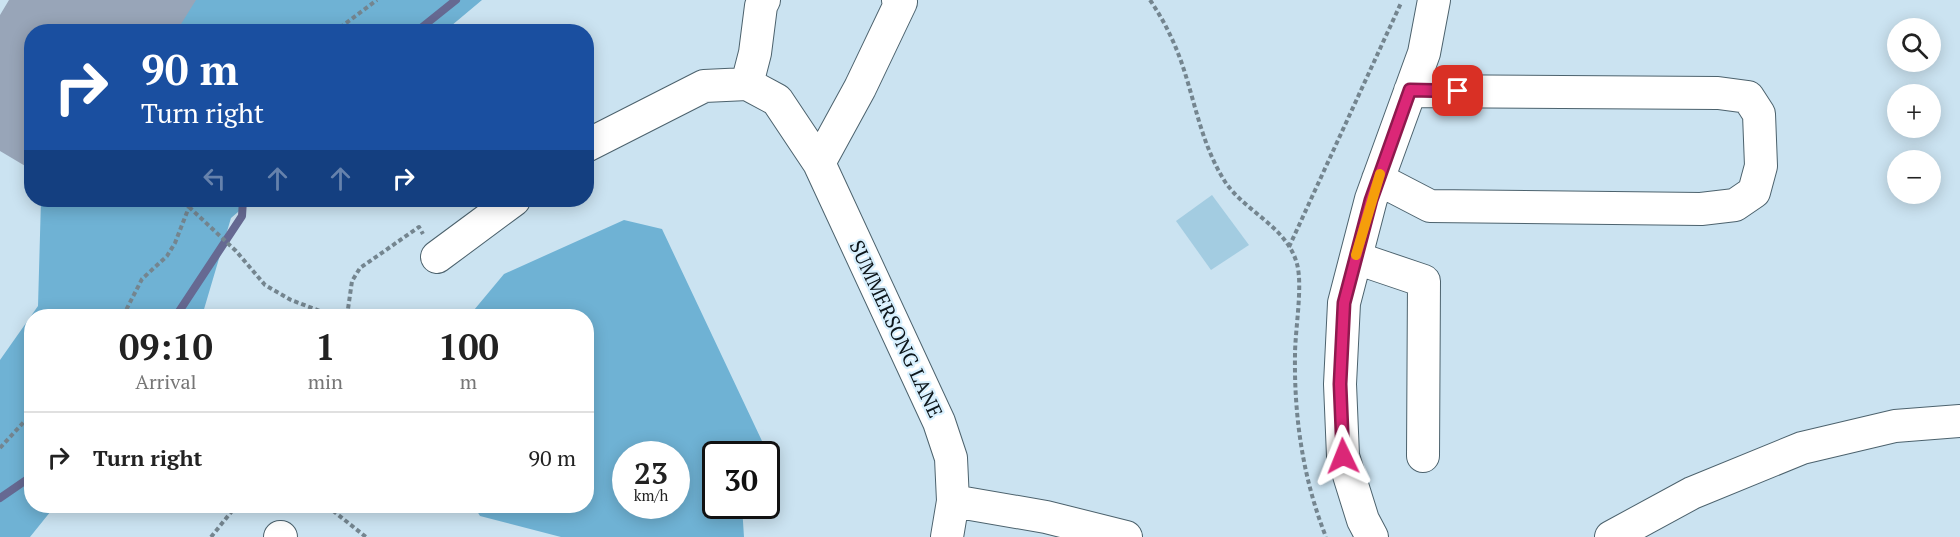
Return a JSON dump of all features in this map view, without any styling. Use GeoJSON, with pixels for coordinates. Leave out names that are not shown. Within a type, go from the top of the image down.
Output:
{"type":"FeatureCollection","features":[{"type":"Feature","properties":{"kind":"street"},"geometry":{"type":"LineString","coordinates":[[594,142],[704,86],[747,84],[764,0]]}},
{"type":"Feature","properties":{"kind":"street"},"geometry":{"type":"LineString","coordinates":[[819,163],[860,88],[901,2],[898,0]]}},
{"type":"Feature","properties":{"kind":"street"},"geometry":{"type":"LineString","coordinates":[[1372,537],[1363,520],[1343,456],[1340,384],[1344,303],[1378,179],[1424,53],[1434,0]]}},
{"type":"Feature","properties":{"kind":"street","name":"SUMMERSONG LANE"},"geometry":{"type":"LineString","coordinates":[[747,84],[777,100],[819,163],[939,422],[951,458],[954,501],[946,537]]}},
{"type":"Feature","properties":{"kind":"street"},"geometry":{"type":"LineString","coordinates":[[1378,179],[1430,206],[1701,209],[1734,205],[1754,192],[1761,166],[1759,114],[1748,97],[1718,93],[1410,90]]}},
{"type":"Feature","properties":{"kind":"street"},"geometry":{"type":"LineString","coordinates":[[437,257],[505,207]]}},
{"type":"Feature","properties":{"kind":"street"},"geometry":{"type":"LineString","coordinates":[[1356,258],[1424,281],[1423,456]]}},
{"type":"Feature","properties":{"kind":"street"},"geometry":{"type":"LineString","coordinates":[[1611,537],[1692,493],[1802,448],[1895,426],[1960,422]]}},
{"type":"Feature","properties":{"kind":"street"},"geometry":{"type":"LineString","coordinates":[[954,501],[1046,518],[1126,537]]}},
{"type":"Feature","properties":{"kind":"path"},"geometry":{"type":"LineString","coordinates":[[344,24],[376,0]]}},
{"type":"Feature","properties":{"kind":"path"},"geometry":{"type":"LineString","coordinates":[[1150,0],[1165,23],[1180,59],[1205,143],[1225,182],[1237,196],[1262,216],[1289,247],[1297,264],[1299,283],[1294,375],[1298,421],[1306,477],[1326,537]]}},
{"type":"Feature","properties":{"kind":"path"},"geometry":{"type":"LineString","coordinates":[[1289,247],[1403,0]]}},
{"type":"Feature","properties":{"kind":"path"},"geometry":{"type":"LineString","coordinates":[[127,309],[142,279],[167,256],[189,207],[207,226],[236,250],[265,285],[291,300],[315,309]]}},
{"type":"Feature","properties":{"kind":"path"},"geometry":{"type":"LineString","coordinates":[[348,309],[352,281],[360,268],[419,226]]}},
{"type":"Feature","properties":{"kind":"path"},"geometry":{"type":"LineString","coordinates":[[0,448],[24,422]]}},
{"type":"Feature","properties":{"kind":"path"},"geometry":{"type":"LineString","coordinates":[[211,537],[230,513]]}},
{"type":"Feature","properties":{"kind":"path"},"geometry":{"type":"LineString","coordinates":[[336,513],[366,537]]}},
{"type":"Feature","properties":{"kind":"shaded area"},"geometry":{"type":"Polygon","coordinates":[[[147,0],[482,0],[453,24],[133,24],[147,0]]]}},
{"type":"Feature","properties":{"kind":"shaded area"},"geometry":{"type":"Polygon","coordinates":[[[1212,195],[1249,245],[1211,270],[1176,221],[1212,195]]]}},
{"type":"Feature","properties":{"kind":"shaded area"},"geometry":{"type":"Polygon","coordinates":[[[41,207],[244,207],[231,218],[204,309],[36,309],[38,306],[41,207]]]}},
{"type":"Feature","properties":{"kind":"shaded area"},"geometry":{"type":"Polygon","coordinates":[[[624,220],[662,229],[762,441],[702,441],[702,519],[743,519],[744,537],[561,537],[480,516],[478,513],[594,513],[594,309],[475,309],[504,274],[624,220]]]}},
{"type":"Feature","properties":{"kind":"shaded area"},"geometry":{"type":"Polygon","coordinates":[[[24,326],[24,513],[49,513],[30,537],[0,537],[0,360],[24,326]]]}},
{"type":"Feature","properties":{"kind":"building"},"geometry":{"type":"Polygon","coordinates":[[[9,0],[196,0],[181,24],[24,24],[24,165],[0,151],[0,15],[9,0]]]}},
{"type":"Feature","properties":{"kind":"waterway"},"geometry":{"type":"LineString","coordinates":[[426,24],[456,0]]}},
{"type":"Feature","properties":{"kind":"waterway"},"geometry":{"type":"LineString","coordinates":[[181,309],[242,216],[243,207]]}},
{"type":"Feature","properties":{"kind":"waterway"},"geometry":{"type":"LineString","coordinates":[[0,498],[24,482]]}},
{"type":"Feature","properties":{"kind":"slow traffic"},"geometry":{"type":"LineString","coordinates":[[1356,255],[1380,174]]}},
{"type":"Feature","properties":{"kind":"route"},"geometry":{"type":"LineString","coordinates":[[1343,456],[1340,384],[1344,303],[1371,200],[1410,90],[1458,91]]}}]}
